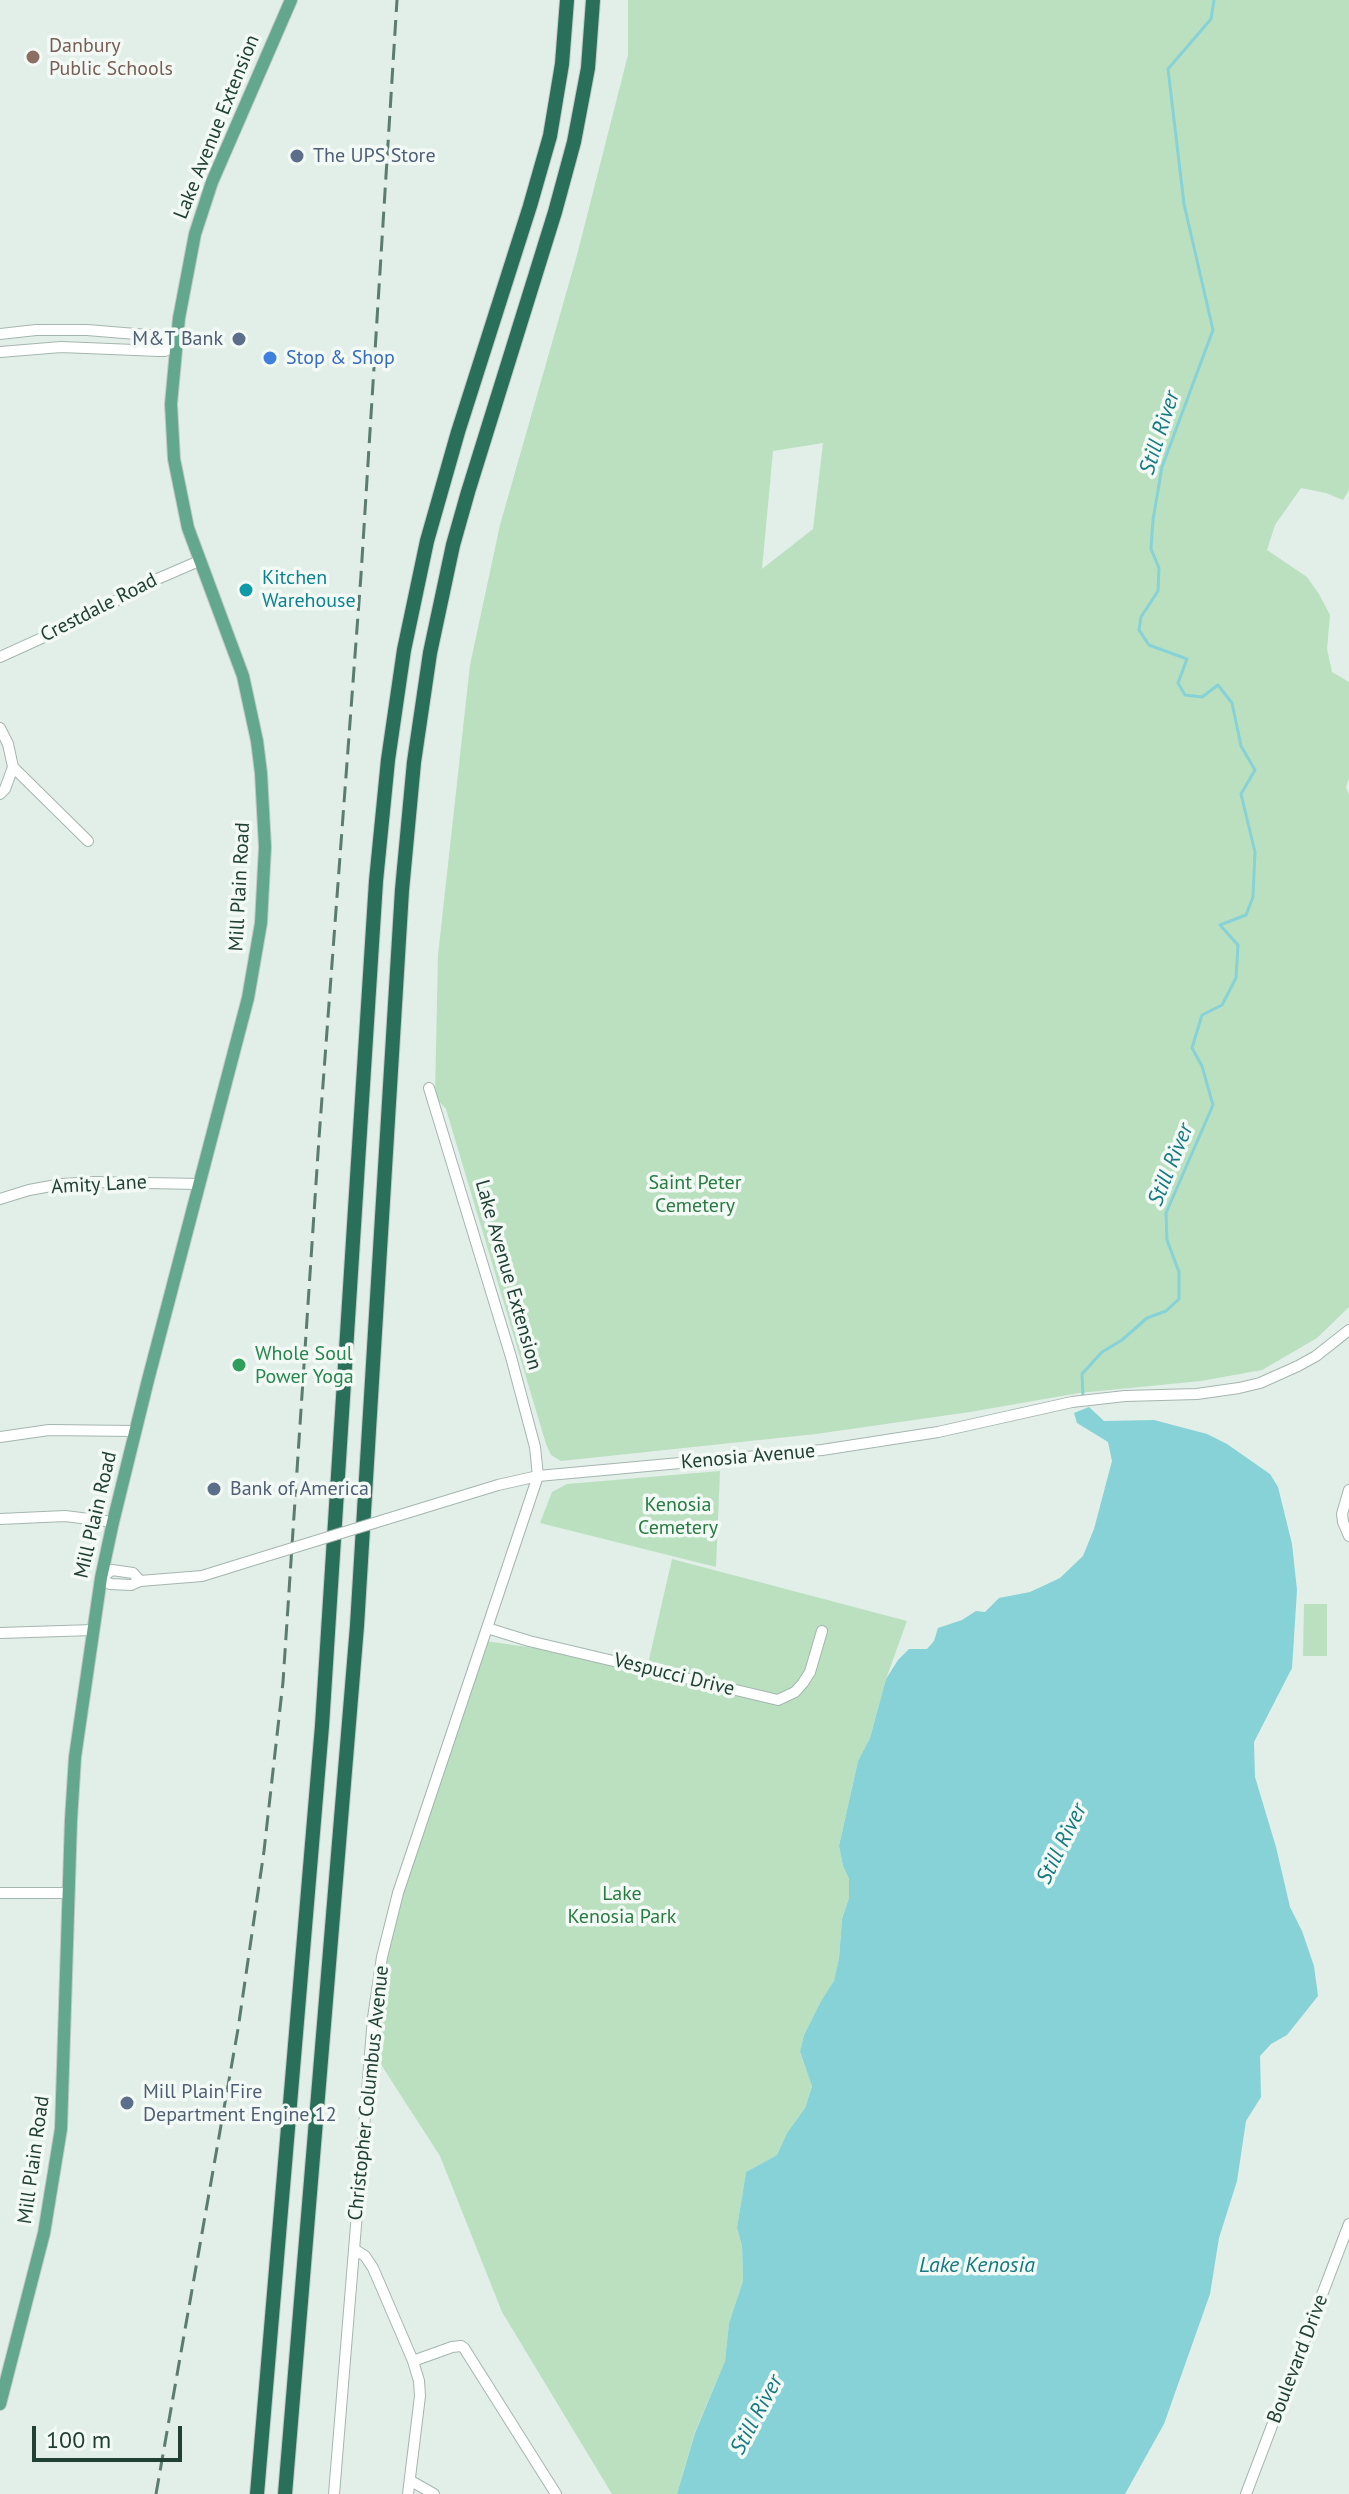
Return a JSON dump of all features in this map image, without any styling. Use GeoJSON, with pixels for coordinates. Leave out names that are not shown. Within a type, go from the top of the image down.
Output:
{"type":"FeatureCollection","features":[{"type":"Feature","properties":{"kind":"highway"},"geometry":{"type":"LineString","coordinates":[[257,2494],[324,1711],[376,881],[388,760],[404,650],[427,541],[550,136],[562,64],[567,0]]}},
{"type":"Feature","properties":{"kind":"highway"},"geometry":{"type":"LineString","coordinates":[[285,2494],[357,1626],[402,890],[414,762],[430,653],[453,545],[574,142],[588,68],[593,0]]}},
{"type":"Feature","properties":{"kind":"main road","name":"Lake Avenue Extension"},"geometry":{"type":"LineString","coordinates":[[233,645],[188,528],[174,459],[171,404],[175,346],[188,263],[202,208],[291,0]]}},
{"type":"Feature","properties":{"kind":"main road","name":"Mill Plain Road"},"geometry":{"type":"LineString","coordinates":[[0,2404],[36,2270],[56,2163],[64,2091],[75,1757],[101,1578],[135,1431],[248,998],[261,923],[264,810],[251,707],[233,645]]}},
{"type":"Feature","properties":{"kind":"street"},"geometry":{"type":"LineString","coordinates":[[0,334],[36,330],[116,332],[160,336],[175,346]]}},
{"type":"Feature","properties":{"kind":"street"},"geometry":{"type":"LineString","coordinates":[[0,352],[61,347],[159,351],[175,346]]}},
{"type":"Feature","properties":{"kind":"street","name":"Crestdale Road"},"geometry":{"type":"LineString","coordinates":[[0,657],[199,561]]}},
{"type":"Feature","properties":{"kind":"street"},"geometry":{"type":"LineString","coordinates":[[0,728],[8,744],[13,767],[0,794]]}},
{"type":"Feature","properties":{"kind":"street"},"geometry":{"type":"LineString","coordinates":[[13,767],[88,841]]}},
{"type":"Feature","properties":{"kind":"street","name":"Lake Avenue Extension"},"geometry":{"type":"LineString","coordinates":[[429,1088],[511,1357],[535,1447],[538,1476]]}},
{"type":"Feature","properties":{"kind":"street","name":"Amity Lane"},"geometry":{"type":"LineString","coordinates":[[0,1199],[62,1184],[200,1184]]}},
{"type":"Feature","properties":{"kind":"street","name":"Kenosia Avenue"},"geometry":{"type":"LineString","coordinates":[[101,1578],[110,1584],[131,1585],[140,1581],[202,1576],[498,1485],[538,1476],[861,1445],[938,1432],[1072,1402],[1197,1394],[1239,1388],[1260,1383],[1298,1366],[1334,1344],[1349,1330]]}},
{"type":"Feature","properties":{"kind":"street"},"geometry":{"type":"LineString","coordinates":[[0,1437],[49,1430],[135,1431]]}},
{"type":"Feature","properties":{"kind":"street","name":"Christopher Columbus Avenue"},"geometry":{"type":"LineString","coordinates":[[334,2494],[373,2018],[386,1939],[398,1893],[538,1476]]}},
{"type":"Feature","properties":{"kind":"street"},"geometry":{"type":"LineString","coordinates":[[1349,1490],[1342,1514],[1349,1536]]}},
{"type":"Feature","properties":{"kind":"street"},"geometry":{"type":"LineString","coordinates":[[0,1519],[65,1516],[113,1522]]}},
{"type":"Feature","properties":{"kind":"street","name":"Vespucci Drive"},"geometry":{"type":"LineString","coordinates":[[487,1628],[529,1641],[778,1700],[795,1692],[803,1683],[810,1672],[822,1631]]}},
{"type":"Feature","properties":{"kind":"street"},"geometry":{"type":"LineString","coordinates":[[0,1633],[93,1630]]}},
{"type":"Feature","properties":{"kind":"street"},"geometry":{"type":"LineString","coordinates":[[0,1893],[69,1893]]}},
{"type":"Feature","properties":{"kind":"street","name":"Boulevard Drive"},"geometry":{"type":"LineString","coordinates":[[1246,2494],[1349,2224]]}},
{"type":"Feature","properties":{"kind":"street"},"geometry":{"type":"LineString","coordinates":[[354,2249],[365,2256],[373,2268],[413,2361],[420,2396],[408,2494]]}},
{"type":"Feature","properties":{"kind":"street"},"geometry":{"type":"LineString","coordinates":[[413,2361],[452,2347],[464,2348],[556,2494]]}},
{"type":"Feature","properties":{"kind":"street"},"geometry":{"type":"LineString","coordinates":[[411,2481],[434,2494]]}},
{"type":"Feature","properties":{"kind":"green space","name":"Saint Peter Cemetery"},"geometry":{"type":"Polygon","coordinates":[[[628,0],[1349,0],[1349,490],[1343,500],[1301,488],[1275,525],[1267,550],[1307,577],[1319,594],[1330,615],[1327,649],[1332,672],[1349,682],[1349,778],[1346,787],[1349,795],[1349,1307],[1317,1338],[1262,1370],[1201,1381],[1079,1393],[816,1434],[561,1461],[551,1455],[446,1109],[435,1097],[438,955],[470,665],[500,525],[577,255],[628,55],[628,0]],[[823,443],[773,451],[762,569],[813,529],[823,443]]]}},
{"type":"Feature","properties":{"kind":"green space","name":"Kenosia Cemetery"},"geometry":{"type":"Polygon","coordinates":[[[720,1471],[716,1567],[540,1523],[552,1492],[567,1484],[720,1471]]]}},
{"type":"Feature","properties":{"kind":"green space","name":"Lake Kenosia Park"},"geometry":{"type":"Polygon","coordinates":[[[672,1559],[907,1621],[886,1679],[870,1738],[858,1761],[839,1846],[849,1879],[849,1898],[842,1919],[834,1982],[804,2035],[800,2053],[812,2085],[805,2108],[787,2133],[777,2155],[746,2172],[737,2228],[742,2246],[743,2281],[729,2323],[725,2361],[695,2432],[677,2494],[612,2494],[502,2312],[440,2156],[380,2063],[380,1995],[390,1910],[485,1641],[648,1664],[672,1559]]]}},
{"type":"Feature","properties":{"kind":"green space"},"geometry":{"type":"Polygon","coordinates":[[[1304,1604],[1327,1604],[1327,1656],[1303,1656],[1304,1604]]]}},
{"type":"Feature","properties":{"kind":"water","name":"Lake Kenosia"},"geometry":{"type":"Polygon","coordinates":[[[1089,1407],[1104,1421],[1154,1420],[1207,1434],[1270,1474],[1278,1487],[1292,1544],[1297,1590],[1292,1668],[1254,1742],[1255,1777],[1290,1907],[1314,1966],[1318,1996],[1287,2035],[1271,2044],[1260,2056],[1261,2097],[1246,2121],[1237,2181],[1219,2238],[1210,2294],[1164,2424],[1125,2494],[677,2494],[695,2433],[725,2361],[729,2323],[743,2281],[742,2246],[737,2228],[746,2172],[777,2155],[787,2133],[805,2108],[812,2086],[800,2052],[804,2035],[834,1981],[842,1919],[849,1898],[849,1879],[839,1846],[858,1761],[870,1738],[886,1679],[909,1649],[927,1649],[934,1641],[938,1628],[962,1620],[976,1611],[985,1612],[999,1598],[1030,1592],[1060,1578],[1083,1556],[1094,1529],[1112,1461],[1108,1442],[1077,1423],[1074,1413],[1089,1407]]]}},
{"type":"Feature","properties":{"kind":"waterway","name":"Still River"},"geometry":{"type":"LineString","coordinates":[[1083,1397],[1082,1374],[1102,1352],[1122,1340],[1147,1318],[1166,1311],[1179,1299],[1179,1272],[1167,1240],[1166,1213],[1213,1105],[1202,1066],[1192,1048],[1202,1015],[1222,1005],[1236,978],[1238,945],[1220,925],[1246,915],[1253,897],[1255,852],[1241,794],[1255,770],[1241,746],[1232,703],[1218,685],[1202,697],[1185,695],[1178,683],[1187,659],[1149,645],[1139,630],[1141,617],[1158,591],[1159,568],[1151,549],[1162,467],[1213,330],[1184,204],[1168,69],[1211,19],[1214,0]]}},
{"type":"Feature","properties":{"kind":"railway"},"geometry":{"type":"LineString","coordinates":[[156,2494],[238,2029],[264,1851],[283,1682],[361,575],[397,0]]}},
{"type":"Feature","properties":{"kind":"place","name":"Danbury Public Schools"},"geometry":{"type":"Point","coordinates":[33,57]}},
{"type":"Feature","properties":{"kind":"place","name":"The UPS Store"},"geometry":{"type":"Point","coordinates":[297,156]}},
{"type":"Feature","properties":{"kind":"place","name":"M&T Bank"},"geometry":{"type":"Point","coordinates":[239,339]}},
{"type":"Feature","properties":{"kind":"place","name":"Stop & Shop"},"geometry":{"type":"Point","coordinates":[270,358]}},
{"type":"Feature","properties":{"kind":"place","name":"Kitchen Warehouse"},"geometry":{"type":"Point","coordinates":[246,590]}},
{"type":"Feature","properties":{"kind":"place","name":"Whole Soul Power Yoga"},"geometry":{"type":"Point","coordinates":[239,1365]}},
{"type":"Feature","properties":{"kind":"place","name":"Bank of America"},"geometry":{"type":"Point","coordinates":[214,1489]}},
{"type":"Feature","properties":{"kind":"place","name":"Mill Plain Fire Department Engine 12"},"geometry":{"type":"Point","coordinates":[127,2103]}}]}
